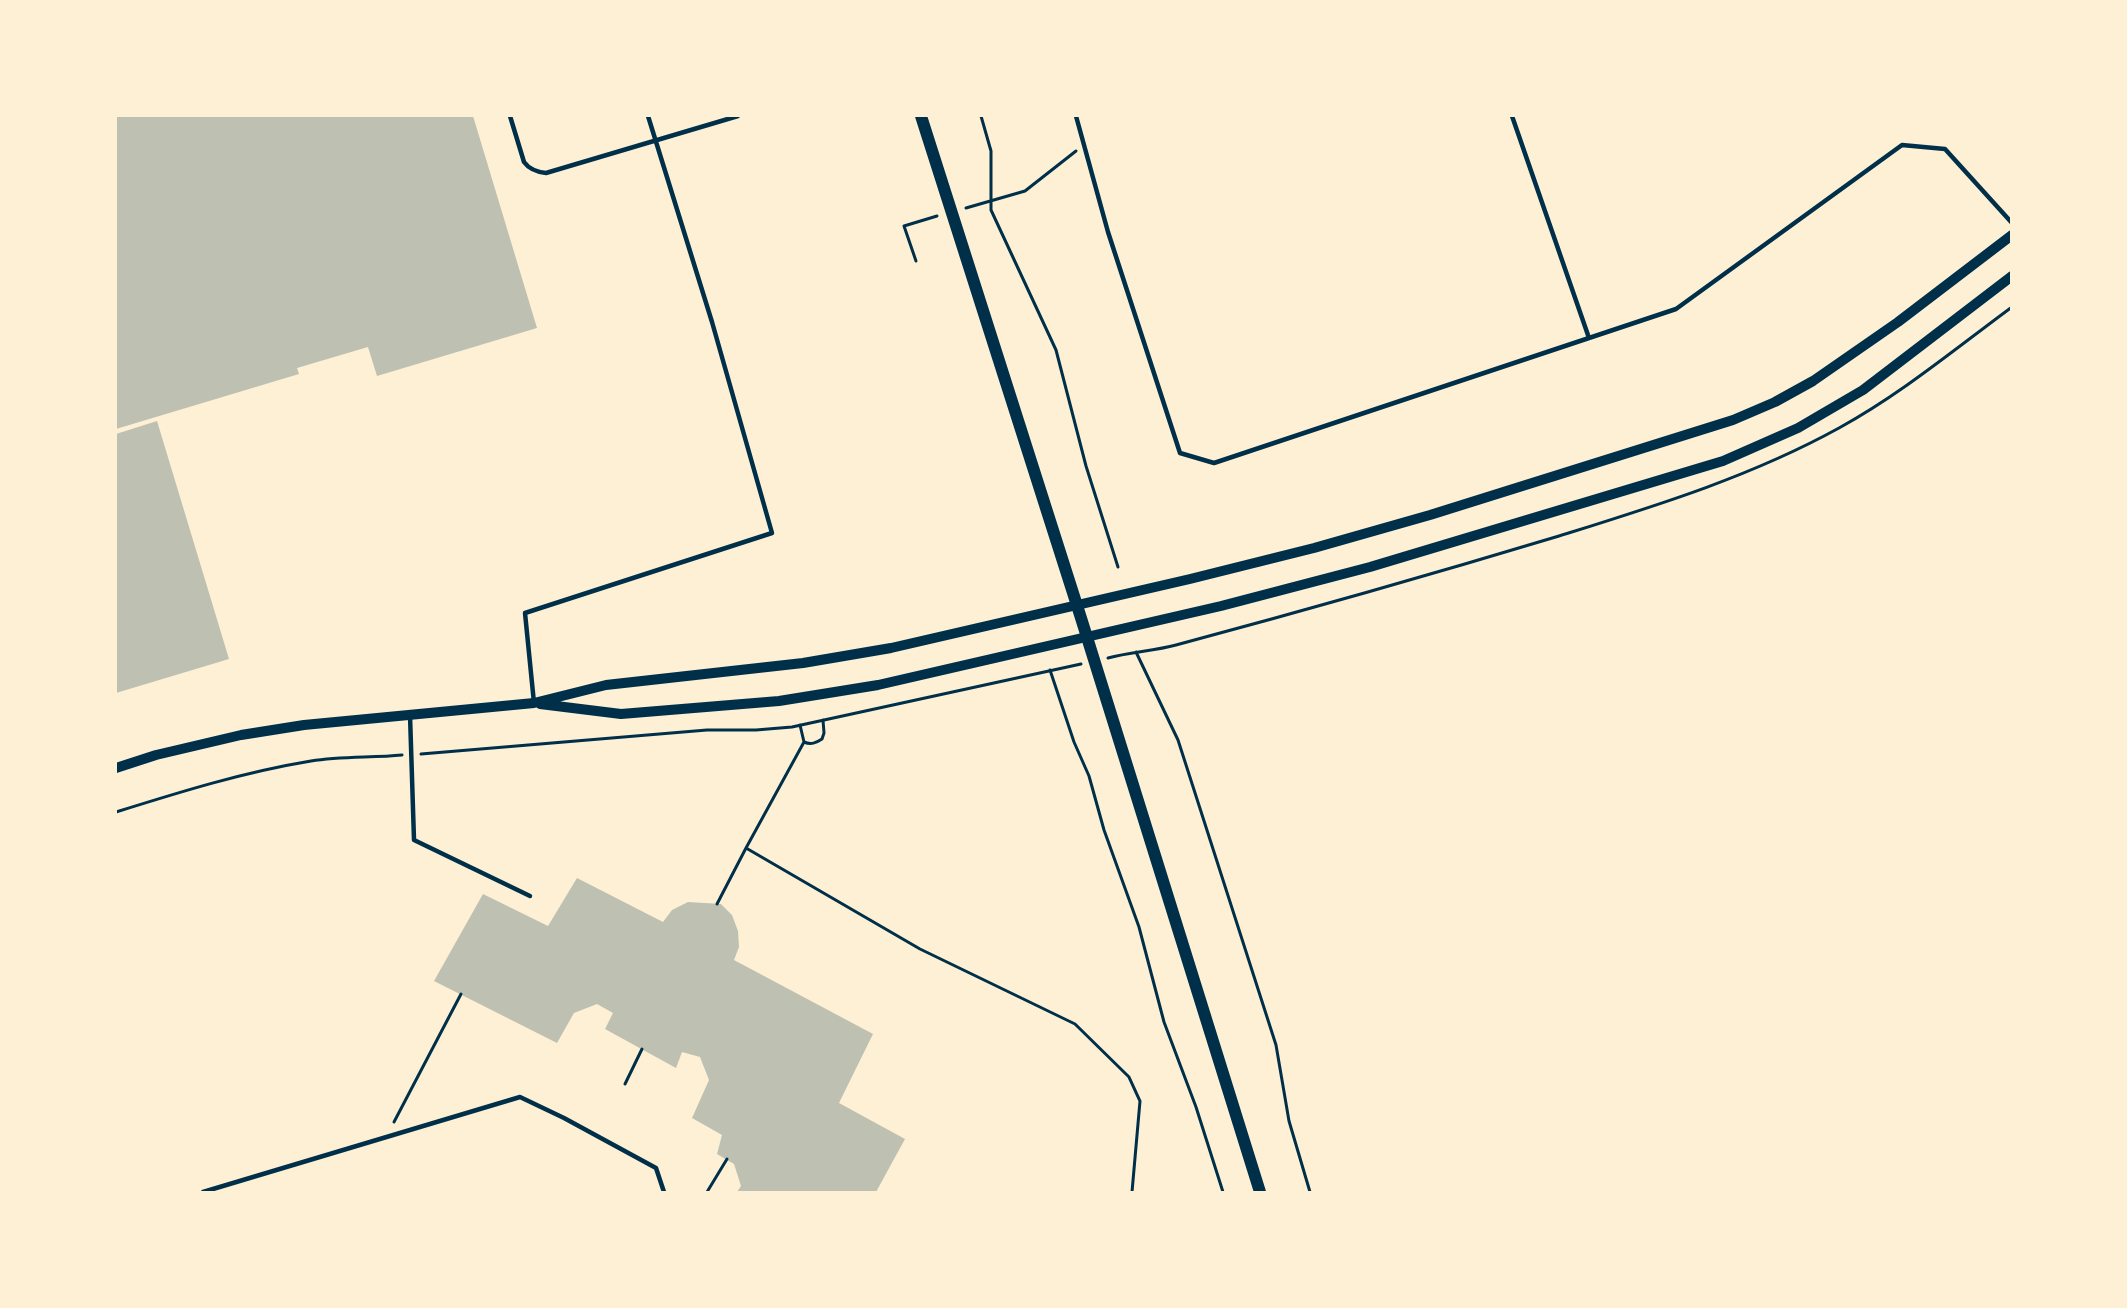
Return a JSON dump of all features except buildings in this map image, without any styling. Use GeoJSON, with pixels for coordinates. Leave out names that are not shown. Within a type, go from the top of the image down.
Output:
{"type":"FeatureCollection","features":[{"type":"Feature","properties":{"kind":"main road"},"geometry":{"type":"LineString","coordinates":[[921,116],[1087,635],[1260,1192]]}},
{"type":"Feature","properties":{"kind":"street"},"geometry":{"type":"LineString","coordinates":[[116,768],[156,755],[242,735],[304,725],[534,703],[606,685],[855,655],[1190,579],[1371,532],[1732,420],[1776,402],[1813,381],[1898,322],[2012,236]]}},
{"type":"Feature","properties":{"kind":"street"},"geometry":{"type":"LineString","coordinates":[[534,703],[621,714],[779,701],[878,685],[1087,635],[1221,606],[1370,567],[1723,461],[1798,428],[1863,390],[2012,276]]}},
{"type":"Feature","properties":{"kind":"lane"},"geometry":{"type":"LineString","coordinates":[[510,116],[524,162],[527,167],[538,172],[554,172],[738,116]]}},
{"type":"Feature","properties":{"kind":"lane"},"geometry":{"type":"LineString","coordinates":[[534,703],[525,613],[772,533],[712,322],[648,116]]}},
{"type":"Feature","properties":{"kind":"lane"},"geometry":{"type":"LineString","coordinates":[[1076,116],[1108,232],[1180,453],[1214,463],[1676,309],[1902,145],[1945,149],[2012,223]]}},
{"type":"Feature","properties":{"kind":"lane"},"geometry":{"type":"LineString","coordinates":[[1512,116],[1588,339]]}},
{"type":"Feature","properties":{"kind":"lane"},"geometry":{"type":"LineString","coordinates":[[410,715],[414,840],[530,896]]}},
{"type":"Feature","properties":{"kind":"lane"},"geometry":{"type":"LineString","coordinates":[[203,1192],[520,1096],[656,1168],[664,1192]]}},
{"type":"Feature","properties":{"kind":"path"},"geometry":{"type":"LineString","coordinates":[[981,116],[991,151],[991,210],[1056,350],[1086,466],[1118,567]]}},
{"type":"Feature","properties":{"kind":"path"},"geometry":{"type":"LineString","coordinates":[[1025,191],[1085,145]]}},
{"type":"Feature","properties":{"kind":"path"},"geometry":{"type":"LineString","coordinates":[[904,226],[916,261]]}},
{"type":"Feature","properties":{"kind":"path"},"geometry":{"type":"LineString","coordinates":[[1136,652],[1178,740],[1276,1045],[1288,1121],[1310,1192]]}},
{"type":"Feature","properties":{"kind":"path"},"geometry":{"type":"LineString","coordinates":[[1050,670],[1074,742],[1089,776],[1104,830],[1138,927],[1164,1022],[1196,1107],[1223,1192]]}},
{"type":"Feature","properties":{"kind":"path"},"geometry":{"type":"LineString","coordinates":[[804,742],[816,743],[822,739],[823,720]]}},
{"type":"Feature","properties":{"kind":"path"},"geometry":{"type":"LineString","coordinates":[[717,904],[804,742],[800,725]]}},
{"type":"Feature","properties":{"kind":"path"},"geometry":{"type":"LineString","coordinates":[[746,848],[920,950],[1075,1024],[1129,1077],[1140,1101],[1132,1192]]}},
{"type":"Feature","properties":{"kind":"path"},"geometry":{"type":"LineString","coordinates":[[394,1122],[461,994]]}},
{"type":"Feature","properties":{"kind":"path"},"geometry":{"type":"LineString","coordinates":[[625,1084],[642,1049]]}},
{"type":"Feature","properties":{"kind":"path"},"geometry":{"type":"LineString","coordinates":[[707,1192],[726,1159]]}}]}
